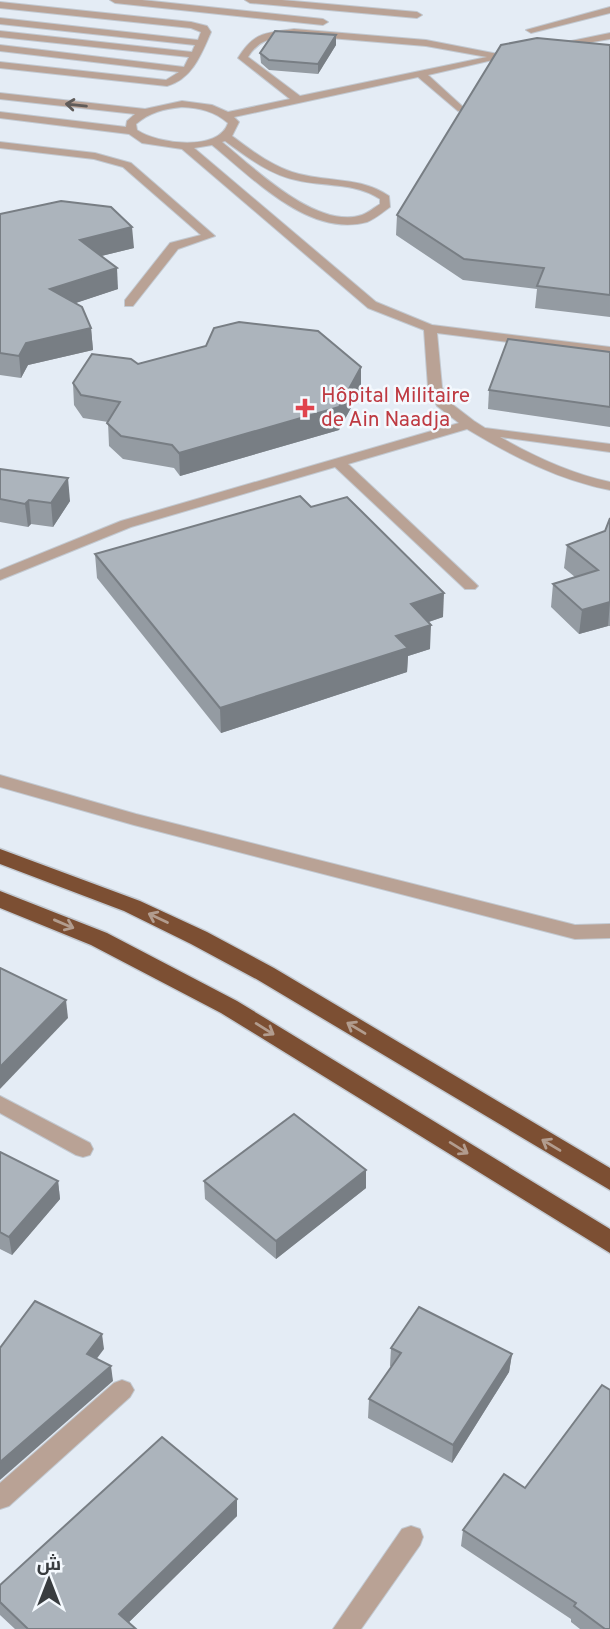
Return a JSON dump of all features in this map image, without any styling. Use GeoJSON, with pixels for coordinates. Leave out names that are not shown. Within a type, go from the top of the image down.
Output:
{"type":"FeatureCollection","features":[{"type":"Feature","properties":{"kind":"highway"},"geometry":{"type":"LineString","coordinates":[[0,856],[109,896],[199,938],[266,974],[610,1180]]}},
{"type":"Feature","properties":{"kind":"highway"},"geometry":{"type":"LineString","coordinates":[[0,899],[99,939],[229,1007],[610,1242]]}},
{"type":"Feature","properties":{"kind":"street"},"geometry":{"type":"LineString","coordinates":[[114,0],[344,25]]}},
{"type":"Feature","properties":{"kind":"street"},"geometry":{"type":"LineString","coordinates":[[213,10],[232,0]]}},
{"type":"Feature","properties":{"kind":"street"},"geometry":{"type":"LineString","coordinates":[[250,0],[417,15]]}},
{"type":"Feature","properties":{"kind":"street"},"geometry":{"type":"LineString","coordinates":[[0,5],[191,24],[206,30],[179,79],[162,83],[0,65]]}},
{"type":"Feature","properties":{"kind":"street"},"geometry":{"type":"LineString","coordinates":[[531,30],[610,10]]}},
{"type":"Feature","properties":{"kind":"street"},"geometry":{"type":"LineString","coordinates":[[0,21],[201,43]]}},
{"type":"Feature","properties":{"kind":"street"},"geometry":{"type":"LineString","coordinates":[[597,37],[610,30]]}},
{"type":"Feature","properties":{"kind":"street"},"geometry":{"type":"LineString","coordinates":[[298,100],[243,58],[252,43],[273,34],[294,32],[426,43],[504,56]]}},
{"type":"Feature","properties":{"kind":"street"},"geometry":{"type":"LineString","coordinates":[[0,34],[194,55]]}},
{"type":"Feature","properties":{"kind":"street"},"geometry":{"type":"LineString","coordinates":[[544,48],[610,36]]}},
{"type":"Feature","properties":{"kind":"street"},"geometry":{"type":"LineString","coordinates":[[0,48],[186,70]]}},
{"type":"Feature","properties":{"kind":"street"},"geometry":{"type":"LineString","coordinates":[[0,96],[144,112],[190,105],[227,114],[530,51]]}},
{"type":"Feature","properties":{"kind":"street"},"geometry":{"type":"LineString","coordinates":[[419,74],[458,108]]}},
{"type":"Feature","properties":{"kind":"street"},"geometry":{"type":"LineString","coordinates":[[132,131],[131,123],[144,112]]}},
{"type":"Feature","properties":{"kind":"street"},"geometry":{"type":"LineString","coordinates":[[0,115],[132,131],[146,141],[186,146],[226,136],[233,129],[234,122],[227,114]]}},
{"type":"Feature","properties":{"kind":"street"},"geometry":{"type":"LineString","coordinates":[[214,141],[308,213],[325,219],[363,220],[377,214],[386,205],[384,198],[360,185],[296,177],[257,159],[226,136]]}},
{"type":"Feature","properties":{"kind":"street"},"geometry":{"type":"LineString","coordinates":[[0,145],[95,156],[127,165],[209,236],[174,246],[129,303]]}},
{"type":"Feature","properties":{"kind":"street"},"geometry":{"type":"LineString","coordinates":[[186,146],[372,305],[430,328],[610,351]]}},
{"type":"Feature","properties":{"kind":"street"},"geometry":{"type":"LineString","coordinates":[[278,190],[281,184],[296,177]]}},
{"type":"Feature","properties":{"kind":"street"},"geometry":{"type":"LineString","coordinates":[[430,328],[435,387],[442,403],[512,450],[586,481],[610,486]]}},
{"type":"Feature","properties":{"kind":"street"},"geometry":{"type":"LineString","coordinates":[[0,575],[126,524],[476,427],[610,448]]}},
{"type":"Feature","properties":{"kind":"street"},"geometry":{"type":"LineString","coordinates":[[339,463],[470,586]]}},
{"type":"Feature","properties":{"kind":"street"},"geometry":{"type":"LineString","coordinates":[[0,781],[134,820],[575,932],[610,931]]}},
{"type":"Feature","properties":{"kind":"street"},"geometry":{"type":"LineString","coordinates":[[0,1104],[83,1149]]}},
{"type":"Feature","properties":{"kind":"street"},"geometry":{"type":"LineString","coordinates":[[0,1498],[122,1390]]}},
{"type":"Feature","properties":{"kind":"street"},"geometry":{"type":"LineString","coordinates":[[346,1629],[411,1537]]}},
{"type":"Feature","properties":{"kind":"building"},"geometry":{"type":"Polygon","coordinates":[[[275,31],[336,35],[318,64],[269,60],[260,53],[275,31]]]}},
{"type":"Feature","properties":{"kind":"building"},"geometry":{"type":"Polygon","coordinates":[[[537,38],[610,45],[610,295],[537,286],[544,268],[464,259],[397,215],[501,45],[537,38]]]}},
{"type":"Feature","properties":{"kind":"building"},"geometry":{"type":"Polygon","coordinates":[[[61,201],[111,207],[132,227],[80,240],[117,268],[50,289],[82,307],[91,328],[26,343],[19,356],[0,353],[0,214],[61,201]]]}},
{"type":"Feature","properties":{"kind":"building"},"geometry":{"type":"Polygon","coordinates":[[[239,322],[318,331],[361,367],[339,407],[179,453],[172,445],[121,436],[107,423],[120,402],[81,395],[73,383],[92,354],[131,359],[138,364],[206,346],[214,328],[239,322]]]}},
{"type":"Feature","properties":{"kind":"building"},"geometry":{"type":"Polygon","coordinates":[[[508,339],[610,352],[610,407],[489,390],[508,339]]]}},
{"type":"Feature","properties":{"kind":"building"},"geometry":{"type":"Polygon","coordinates":[[[0,469],[68,478],[51,503],[29,500],[25,504],[0,499],[0,469]]]}},
{"type":"Feature","properties":{"kind":"building"},"geometry":{"type":"Polygon","coordinates":[[[300,496],[311,507],[347,497],[444,593],[411,604],[431,625],[396,636],[408,648],[220,708],[95,554],[300,496]]]}},
{"type":"Feature","properties":{"kind":"building"},"geometry":{"type":"Polygon","coordinates":[[[610,518],[610,602],[582,610],[553,584],[598,570],[567,545],[605,531],[610,518]]]}},
{"type":"Feature","properties":{"kind":"building"},"geometry":{"type":"Polygon","coordinates":[[[0,968],[66,1000],[0,1067],[0,968]]]}},
{"type":"Feature","properties":{"kind":"building"},"geometry":{"type":"Polygon","coordinates":[[[294,1114],[366,1170],[276,1241],[204,1181],[294,1114]]]}},
{"type":"Feature","properties":{"kind":"building"},"geometry":{"type":"Polygon","coordinates":[[[0,1152],[58,1181],[9,1237],[0,1232],[0,1152]]]}},
{"type":"Feature","properties":{"kind":"building"},"geometry":{"type":"Polygon","coordinates":[[[35,1301],[102,1334],[87,1354],[111,1366],[0,1462],[0,1348],[35,1301]]]}},
{"type":"Feature","properties":{"kind":"building"},"geometry":{"type":"Polygon","coordinates":[[[419,1307],[512,1354],[453,1445],[369,1399],[401,1353],[391,1348],[419,1307]]]}},
{"type":"Feature","properties":{"kind":"building"},"geometry":{"type":"Polygon","coordinates":[[[602,1385],[610,1390],[610,1629],[605,1629],[574,1606],[576,1603],[463,1530],[504,1474],[525,1488],[602,1385]]]}},
{"type":"Feature","properties":{"kind":"building"},"geometry":{"type":"Polygon","coordinates":[[[162,1437],[237,1499],[119,1614],[136,1629],[28,1629],[0,1602],[0,1585],[162,1437]]]}},
{"type":"Feature","properties":{"kind":"place","name":"Hôpital Militaire de Ain Naadja"},"geometry":{"type":"Point","coordinates":[305,408]}}]}
